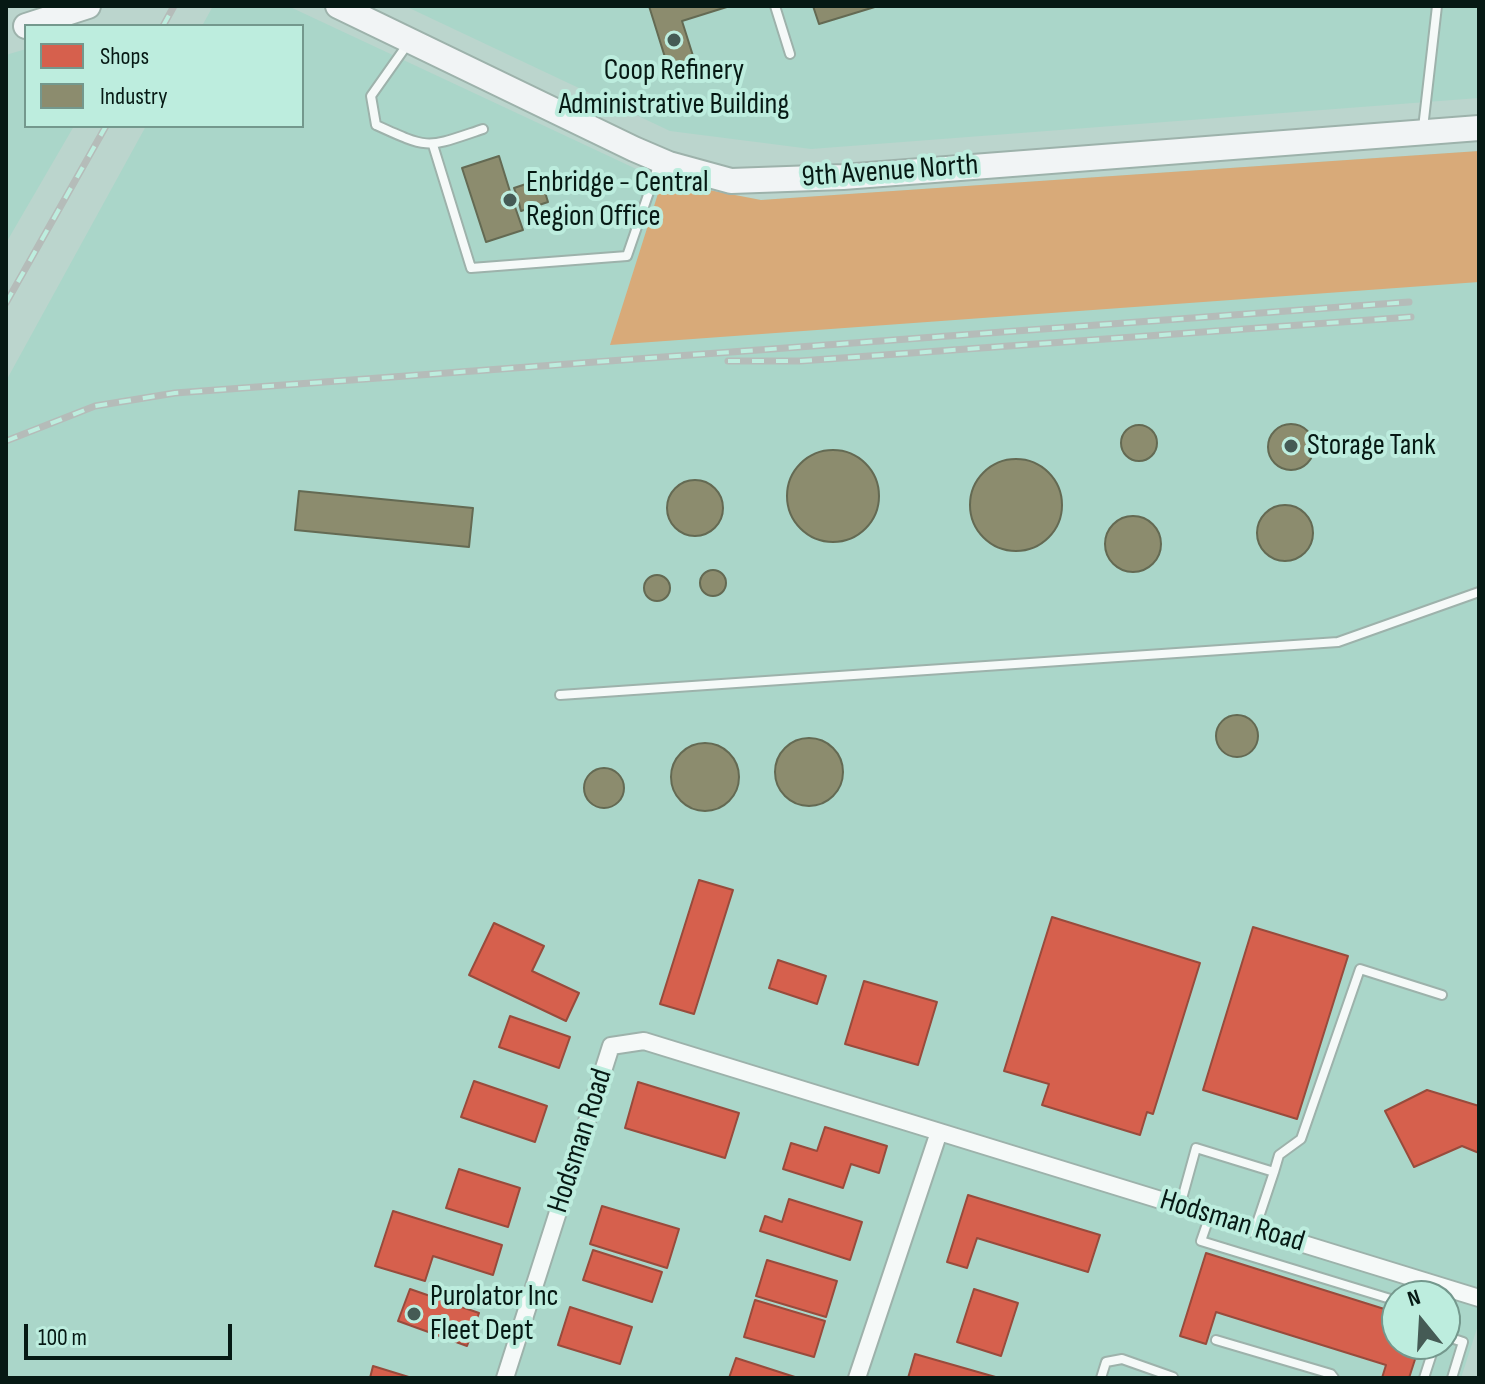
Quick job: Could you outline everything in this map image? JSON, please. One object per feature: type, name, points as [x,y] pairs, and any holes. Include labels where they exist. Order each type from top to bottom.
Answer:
[{"type":"street","points":[[32,24],[88,6]]},
{"type":"street","name":"9th Avenue North","points":[[338,6],[660,160],[731,181],[826,178],[1479,128]]},
{"type":"street","name":"Hodsman Road","points":[[505,1378],[611,1046],[644,1041],[1420,1280]]},
{"type":"street","points":[[857,1378],[939,1132]]},
{"type":"lane","points":[[775,6],[790,54]]},
{"type":"lane","points":[[1423,132],[1437,6]]},
{"type":"lane","points":[[409,41],[371,96],[376,125],[420,145],[433,145],[483,129]]},
{"type":"lane","points":[[433,145],[471,268],[627,256],[660,160]]},
{"type":"lane","points":[[560,695],[1338,642],[1479,592]]},
{"type":"lane","points":[[1255,1229],[1279,1155],[1301,1139],[1360,969],[1442,995]]},
{"type":"lane","points":[[1180,1206],[1196,1148],[1274,1172]]},
{"type":"lane","points":[[1210,1215],[1201,1241],[1381,1296]]},
{"type":"lane","points":[[1216,1340],[1331,1374],[1334,1378]]},
{"type":"lane","points":[[1101,1378],[1106,1362],[1122,1359],[1174,1378]]},
{"type":"shaded area","points":[[213,6],[288,6],[662,181],[761,200],[1479,151],[1479,1322],[1461,1378],[6,1378],[6,381],[145,128],[304,128],[304,24],[203,24]]},
{"type":"shaded area","points":[[405,6],[1479,6],[1479,98],[811,149],[670,131]]},
{"type":"shaded area","points":[[24,50],[24,128],[73,128],[6,243],[6,55]]},
{"type":"shaded area","points":[[1479,151],[1479,282],[610,345],[662,181],[761,200]]},
{"type":"building: Shops","points":[[699,880],[733,890],[694,1014],[660,1004]]},
{"type":"building: Shops","points":[[1052,917],[1200,963],[1153,1114],[1147,1112],[1140,1135],[1042,1105],[1049,1084],[1004,1071]]},
{"type":"building: Shops","points":[[494,923],[544,946],[532,971],[579,993],[566,1021],[469,975]]},
{"type":"building: Shops","points":[[1253,927],[1348,956],[1297,1119],[1203,1090]]},
{"type":"building: Shops","points":[[778,960],[826,976],[817,1004],[769,988]]},
{"type":"building: Shops","points":[[864,981],[937,1002],[918,1065],[845,1044]]},
{"type":"building: Shops","points":[[510,1016],[570,1037],[559,1068],[499,1047]]},
{"type":"building: Shops","points":[[474,1081],[547,1106],[535,1142],[461,1117]]},
{"type":"building: Shops","points":[[638,1082],[739,1113],[725,1158],[625,1128]]},
{"type":"building: Shops","points":[[1427,1090],[1479,1106],[1479,1153],[1462,1146],[1414,1167],[1385,1111]]},
{"type":"building: Shops","points":[[825,1127],[887,1146],[879,1173],[851,1164],[843,1188],[783,1169],[791,1143],[817,1151]]},
{"type":"building: Shops","points":[[459,1169],[520,1188],[508,1227],[446,1208]]},
{"type":"building: Shops","points":[[968,1195],[1100,1235],[1088,1272],[977,1238],[967,1268],[947,1262]]},
{"type":"building: Shops","points":[[789,1199],[862,1222],[850,1260],[760,1231],[765,1216],[782,1222]]},
{"type":"building: Shops","points":[[602,1206],[679,1229],[667,1268],[590,1244]]},
{"type":"building: Shops","points":[[393,1211],[502,1245],[493,1275],[433,1256],[425,1281],[375,1266]]},
{"type":"building: Shops","points":[[593,1250],[662,1272],[652,1302],[583,1280]]},
{"type":"building: Shops","points":[[1206,1253],[1381,1308],[1381,1360],[1415,1360],[1409,1378],[1382,1378],[1386,1365],[1216,1312],[1206,1344],[1180,1336]]},
{"type":"building: Shops","points":[[767,1260],[837,1281],[826,1317],[756,1296]]},
{"type":"building: Shops","points":[[410,1289],[479,1313],[467,1346],[398,1321]]},
{"type":"building: Shops","points":[[974,1289],[1018,1303],[1001,1356],[957,1342]]},
{"type":"building: Shops","points":[[755,1300],[825,1321],[814,1357],[744,1337]]},
{"type":"building: Shops","points":[[570,1307],[632,1327],[620,1364],[558,1345]]},
{"type":"building: Shops","points":[[915,1354],[999,1378],[908,1378]]},
{"type":"building: Shops","points":[[736,1358],[798,1378],[729,1378]]},
{"type":"building: Shops","points":[[373,1366],[412,1378],[370,1378]]},
{"type":"building: Industry","name":"Coop Refinery Administrative Building","points":[[649,6],[730,6],[682,21],[694,59],[668,67]]},
{"type":"building: Industry","points":[[813,6],[878,6],[819,24]]},
{"type":"building: Industry","name":"Enbridge - Central Region Office","points":[[499,156],[512,198],[517,196],[514,188],[541,179],[548,202],[521,211],[519,203],[514,204],[523,230],[486,242],[462,168]]},
{"type":"building: Industry","name":"Storage Tank","points":[[1291,424],[1307,431],[1314,447],[1307,463],[1291,470],[1275,463],[1268,447],[1275,431]]},
{"type":"building: Industry","points":[[1139,425],[1152,430],[1157,443],[1152,456],[1139,461],[1126,456],[1121,443],[1126,430]]},
{"type":"building: Industry","points":[[833,450],[851,454],[865,464],[875,478],[879,496],[875,514],[865,528],[851,538],[833,542],[815,538],[801,528],[791,514],[787,496],[791,478],[801,464],[815,454]]},
{"type":"building: Industry","points":[[1016,459],[1042,467],[1054,479],[1062,505],[1054,531],[1042,543],[1016,551],[990,543],[978,531],[970,505],[978,479],[990,467]]},
{"type":"building: Industry","points":[[695,480],[715,488],[723,508],[715,528],[695,536],[675,528],[667,508],[675,488]]},
{"type":"building: Industry","points":[[299,491],[473,508],[469,547],[295,530]]},
{"type":"building: Industry","points":[[1285,505],[1305,513],[1313,533],[1305,553],[1285,561],[1265,553],[1257,533],[1265,513]]},
{"type":"building: Industry","points":[[1133,516],[1153,524],[1161,544],[1153,564],[1133,572],[1113,564],[1105,544],[1113,524]]},
{"type":"building: Industry","points":[[713,570],[722,574],[726,583],[722,592],[713,596],[704,592],[700,583],[704,574]]},
{"type":"building: Industry","points":[[657,575],[666,579],[670,588],[666,597],[657,601],[648,597],[644,588],[648,579]]},
{"type":"building: Industry","points":[[1237,715],[1252,721],[1258,736],[1252,751],[1237,757],[1222,751],[1216,736],[1222,721]]},
{"type":"building: Industry","points":[[809,738],[833,748],[843,772],[833,796],[809,806],[785,796],[775,772],[785,748]]},
{"type":"building: Industry","points":[[705,743],[729,753],[739,777],[729,801],[705,811],[681,801],[671,777],[681,753]]},
{"type":"building: Industry","points":[[604,768],[618,774],[624,788],[618,802],[604,808],[590,802],[584,788],[590,774]]},
{"type":"railway","points":[[164,24],[174,6]]},
{"type":"railway","points":[[6,303],[105,128]]},
{"type":"railway","points":[[6,441],[95,406],[175,393],[1409,302]]},
{"type":"railway","points":[[728,361],[800,361],[1411,317]]},
{"type":"place","name":"Coop Refinery Administrative Building","points":[[674,40]]},
{"type":"place","name":"Enbridge - Central Region Office","points":[[510,200]]},
{"type":"place","name":"Storage Tank","points":[[1291,446]]},
{"type":"place","name":"Purolator Inc Fleet Dept","points":[[414,1314]]}]
